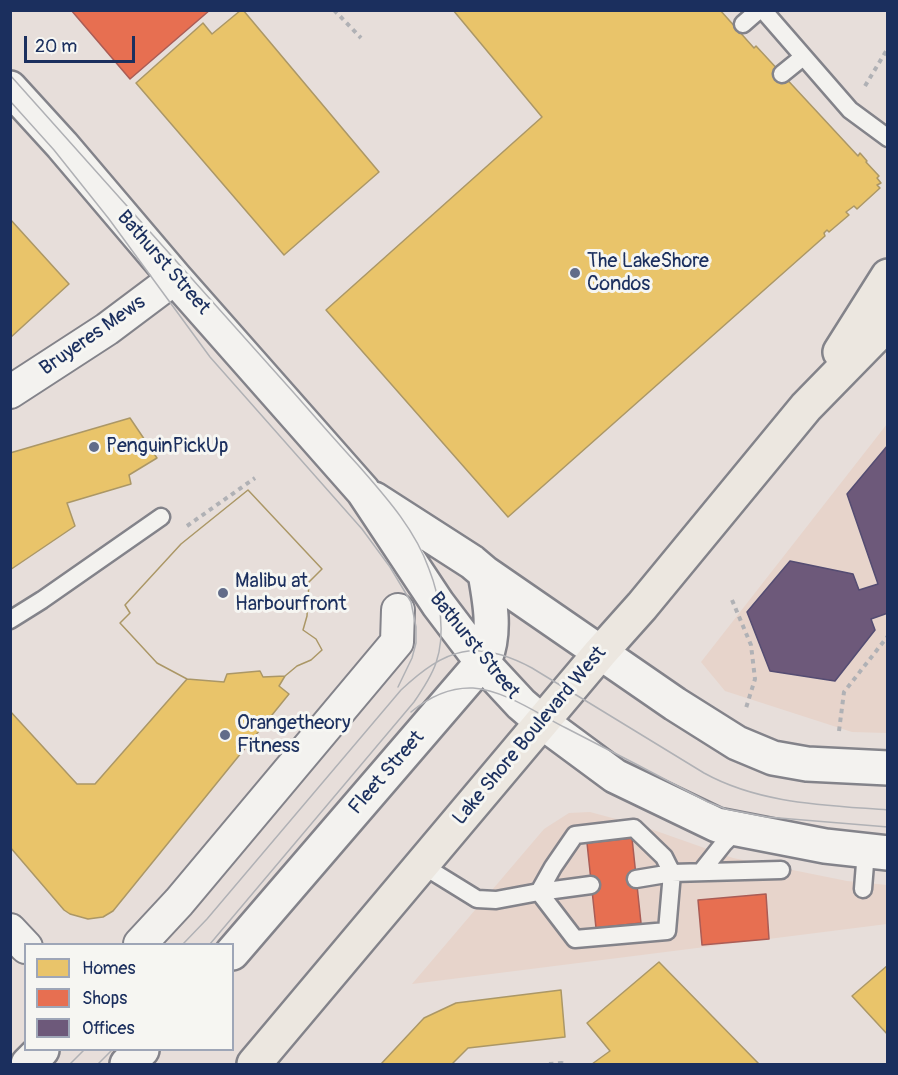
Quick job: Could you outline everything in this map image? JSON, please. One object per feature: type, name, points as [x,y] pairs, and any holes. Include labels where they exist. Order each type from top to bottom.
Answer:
[{"type":"highway","name":"Lake Shore Boulevard West","points":[[806,407],[888,276]]},
{"type":"highway","name":"Lake Shore Boulevard West","points":[[254,1065],[642,606],[806,407],[888,323]]},
{"type":"street","name":"Bathurst Street","points":[[10,88],[363,491],[438,604],[482,662],[521,704],[615,776],[717,825],[825,846],[877,852]]},
{"type":"street","name":"Bruyeres Mews","points":[[10,392],[107,328],[175,278]]},
{"type":"street","name":"Bathurst Street","points":[[363,491],[472,562],[675,704],[737,743],[773,758],[807,764],[888,768]]},
{"type":"street","name":"Fleet Street","points":[[234,951],[485,659],[491,630],[491,612],[485,573]]},
{"type":"street","points":[[142,943],[187,893],[397,642],[398,610]]},
{"type":"street","points":[[10,930],[24,945]]},
{"type":"street","points":[[28,1065],[41,1051]]},
{"type":"street","points":[[127,1065],[141,1051]]},
{"type":"lane","points":[[740,28],[761,10],[850,110],[888,138]]},
{"type":"lane","points":[[782,74],[803,57]]},
{"type":"lane","points":[[10,620],[161,517]]},
{"type":"lane","points":[[634,828],[664,857],[672,873],[667,931],[575,939],[539,892],[575,835],[634,828]]},
{"type":"lane","points":[[701,872],[738,829]]},
{"type":"lane","points":[[863,889],[877,852]]},
{"type":"lane","points":[[422,865],[477,899],[496,900],[591,885]]},
{"type":"lane","points":[[636,879],[672,873],[781,870]]},
{"type":"path","points":[[334,10],[361,38]]},
{"type":"path","points":[[850,110],[888,48]]},
{"type":"path","points":[[161,517],[175,535],[255,478]]},
{"type":"path","points":[[732,600],[751,645],[755,679],[746,708]]},
{"type":"path","points":[[838,738],[844,692],[888,636]]},
{"type":"path","points":[[549,1065],[562,1063],[563,1065]]},
{"type":"shaded area","points":[[887,424],[887,733],[852,732],[725,691],[701,662]]},
{"type":"shaded area","points":[[590,812],[642,826],[733,858],[847,881],[887,885],[887,924],[412,984],[544,829],[569,813]]},
{"type":"building: Homes","points":[[241,10],[379,172],[284,255],[136,83],[203,23],[212,34]]},
{"type":"building: Homes","name":"The LakeShore Condos","points":[[453,10],[720,10],[858,156],[860,153],[879,176],[877,178],[881,183],[877,185],[880,188],[857,209],[854,206],[846,212],[849,215],[829,232],[827,230],[824,233],[825,236],[508,517],[326,310],[542,117]]},
{"type":"building: Homes","points":[[10,219],[69,284],[10,338]]},
{"type":"building: Homes","points":[[130,418],[157,458],[129,475],[131,484],[67,503],[75,526],[10,570],[10,453]]},
{"type":"building: Homes","points":[[248,490],[322,569],[309,582],[307,616],[303,630],[316,639],[322,650],[311,660],[297,666],[285,676],[279,686],[289,694],[113,911],[103,917],[88,919],[70,914],[64,910],[10,847],[10,711],[77,784],[95,784],[187,679],[157,663],[120,623],[130,613],[125,605],[181,544]]},
{"type":"building: Homes","name":"Malibu at Harbourfront","points":[[248,490],[322,569],[309,582],[307,616],[303,630],[316,639],[322,650],[311,660],[297,666],[285,676],[263,677],[260,671],[227,674],[224,682],[187,679],[157,663],[120,623],[130,613],[125,605],[181,544]]},
{"type":"building: Homes","points":[[659,962],[759,1064],[592,1064],[610,1051],[587,1023]]},
{"type":"building: Homes","points":[[888,965],[888,1035],[852,996]]},
{"type":"building: Homes","points":[[561,990],[565,1037],[468,1048],[452,1064],[381,1064],[424,1018],[456,1003]]},
{"type":"building: Shops","points":[[71,10],[210,10],[130,79]]},
{"type":"building: Shops","points":[[632,838],[641,923],[596,928],[587,843]]},
{"type":"building: Shops","points":[[766,894],[769,939],[702,945],[698,900]]},
{"type":"building: Offices","points":[[888,445],[888,613],[871,619],[875,630],[835,681],[770,671],[747,612],[790,561],[853,574],[859,590],[878,584],[847,494]]},
{"type":"tram line","points":[[10,75],[379,489],[416,540],[436,591],[441,640],[436,663],[424,688],[211,943]]},
{"type":"tram line","points":[[10,101],[54,150],[109,219],[210,357],[362,529],[390,567],[411,602],[416,627],[416,643],[412,658],[398,687]]},
{"type":"tram line","points":[[184,943],[207,919],[401,690],[433,665],[462,652],[494,653],[532,668],[704,773],[725,783],[770,797],[793,801],[888,810]]},
{"type":"tram line","points":[[411,712],[432,698],[448,691],[464,688],[485,690],[521,704],[708,802],[726,809],[767,817],[888,827]]},
{"type":"tram line","points":[[70,1064],[83,1051]]},
{"type":"tram line","points":[[98,1064],[111,1051]]},
{"type":"place","name":"The LakeShore Condos","points":[[575,273]]},
{"type":"place","name":"PenguinPickUp","points":[[94,447]]},
{"type":"place","name":"Malibu at Harbourfront","points":[[223,593]]},
{"type":"place","name":"Orangetheory Fitness","points":[[225,735]]}]
